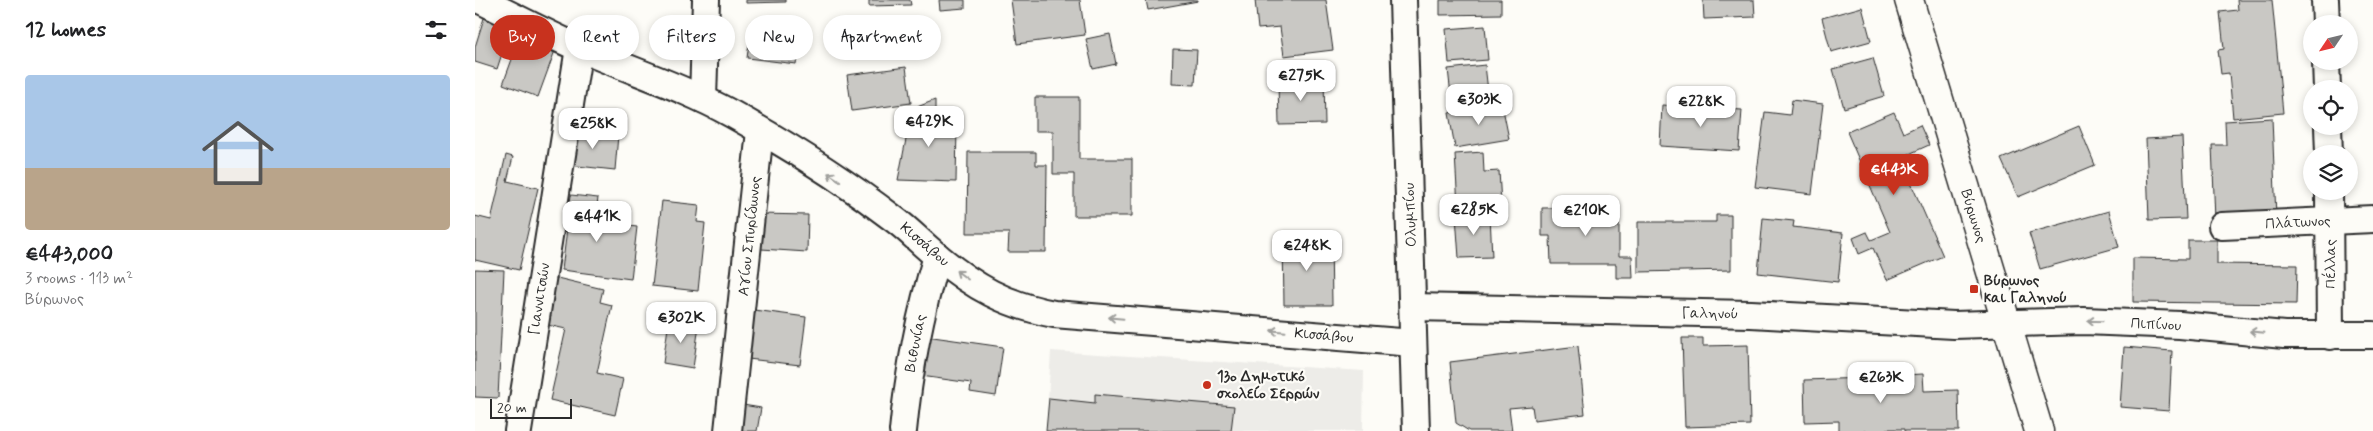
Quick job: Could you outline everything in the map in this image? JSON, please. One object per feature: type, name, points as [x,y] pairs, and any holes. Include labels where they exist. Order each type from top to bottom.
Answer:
[{"type":"main road","name":"Βύρωνος","points":[[1909,0],[2039,431]]},
{"type":"street","name":"Κισσάβου","points":[[480,0],[565,41]]},
{"type":"street","points":[[703,99],[706,0]]},
{"type":"street","name":"Ολυμπίου","points":[[1403,0],[1416,431]]},
{"type":"street","points":[[2325,0],[2326,15]]},
{"type":"street","name":"Γιαννιτσών","points":[[518,431],[577,60]]},
{"type":"street","name":"Κισσάβου","points":[[608,60],[703,99],[760,131],[896,220],[937,256],[971,282],[997,298],[1054,314],[1413,343]]},
{"type":"street","name":"Αγίου Σπυρίδωνος","points":[[728,431],[760,131]]},
{"type":"street","name":"Πέλλας","points":[[2318,336],[2330,221],[2329,200]]},
{"type":"street","name":"Πλάτωνος","points":[[2222,226],[2373,219]]},
{"type":"street","name":"Βιθυνίας","points":[[903,431],[908,379],[921,311],[937,256]]},
{"type":"street","name":"Γαληνού","points":[[1413,306],[1751,314],[1954,325],[2007,324]]},
{"type":"street","name":"Πιπίνου","points":[[2007,324],[2056,321],[2122,322],[2318,336],[2373,335]]},
{"type":"shaded area","name":"13ο Δημοτικό σχολείο Σερρών","points":[[1051,351],[1364,371],[1363,431],[1046,431]]},
{"type":"building","points":[[746,0],[786,0],[786,2],[746,3]]},
{"type":"building","points":[[869,0],[910,0],[911,5],[869,6]]},
{"type":"building","points":[[939,0],[965,0],[965,8],[940,10]]},
{"type":"building","points":[[1011,0],[1080,0],[1085,35],[1017,44]]},
{"type":"building","points":[[1146,0],[1198,0],[1198,1],[1148,10]]},
{"type":"building","points":[[1255,0],[1326,0],[1333,50],[1284,56],[1280,27],[1258,29]]},
{"type":"building","points":[[1440,0],[1501,0],[1501,14],[1440,15]]},
{"type":"building","points":[[1703,0],[1754,0],[1755,17],[1704,19]]},
{"type":"building","points":[[2237,0],[2272,0],[2283,113],[2233,118],[2229,73],[2221,74],[2218,50],[2224,49],[2220,12],[2238,10]]},
{"type":"building","points":[[1862,7],[1871,41],[1831,52],[1822,18]]},
{"type":"building","points":[[484,18],[490,20],[490,60],[500,60],[497,69],[475,62],[475,47]]},
{"type":"building","points":[[1485,26],[1488,60],[1449,63],[1446,29]]},
{"type":"building","points":[[1110,34],[1116,64],[1093,69],[1086,39]]},
{"type":"building","points":[[1173,49],[1197,50],[1195,85],[1172,84]]},
{"type":"building","points":[[1873,58],[1884,96],[1844,108],[1833,69]]},
{"type":"building","points":[[512,60],[552,60],[538,97],[503,84]]},
{"type":"building","points":[[763,60],[797,60],[796,64]]},
{"type":"building","points":[[1485,65],[1489,100],[1452,104],[1448,69]]},
{"type":"building","points":[[906,67],[911,103],[852,111],[847,75]]},
{"type":"building","points":[[1324,79],[1325,124],[1279,125],[1278,80]]},
{"type":"building","points":[[1035,97],[1079,97],[1079,159],[1132,159],[1132,216],[1074,216],[1074,174],[1053,174],[1053,131],[1035,131]]},
{"type":"building","points":[[935,100],[935,125],[957,126],[956,182],[898,180],[912,109]]},
{"type":"building","points":[[1792,100],[1823,104],[1812,194],[1755,187],[1765,112],[1790,115]]},
{"type":"building","points":[[1502,104],[1509,139],[1455,148],[1449,113]]},
{"type":"building","points":[[1662,105],[1742,110],[1739,151],[1660,146]]},
{"type":"building","points":[[1894,112],[1903,133],[1920,125],[1929,145],[1900,158],[1943,256],[1887,280],[1873,248],[1859,254],[1853,238],[1867,232],[1871,240],[1890,232],[1847,132]]},
{"type":"building","points":[[2272,118],[2276,218],[2215,220],[2212,145],[2226,145],[2225,121]]},
{"type":"building","points":[[2079,126],[2095,165],[2018,197],[2001,159]]},
{"type":"building","points":[[571,130],[618,135],[615,170],[568,165]]},
{"type":"building","points":[[2182,137],[2186,219],[2149,220],[2146,139]]},
{"type":"building","points":[[968,152],[1036,152],[1036,165],[1047,165],[1046,252],[1008,252],[1009,233],[967,233]]},
{"type":"building","points":[[1483,152],[1484,172],[1499,171],[1501,204],[1458,207],[1455,154]]},
{"type":"building","points":[[506,155],[513,157],[507,181],[538,188],[519,270],[475,260],[475,216],[491,220]]},
{"type":"building","points":[[571,195],[598,198],[595,222],[637,227],[631,279],[562,270]]},
{"type":"building","points":[[662,201],[699,205],[697,222],[705,223],[698,291],[652,286]]},
{"type":"building","points":[[1619,207],[1619,256],[1632,256],[1633,278],[1616,278],[1616,264],[1551,264],[1550,236],[1542,236],[1542,208]]},
{"type":"building","points":[[2109,211],[2119,247],[2040,269],[2029,233]]},
{"type":"building","points":[[759,214],[808,215],[807,252],[761,249]]},
{"type":"building","points":[[1490,215],[1492,257],[1459,258],[1456,216]]},
{"type":"building","points":[[1716,215],[1731,215],[1731,270],[1638,272],[1638,222],[1716,222]]},
{"type":"building","points":[[1763,218],[1794,221],[1793,227],[1843,233],[1838,282],[1758,273]]},
{"type":"building","points":[[1283,238],[1331,238],[1332,305],[1284,305]]},
{"type":"building","points":[[2188,240],[2217,240],[2217,264],[2297,265],[2296,304],[2133,302],[2133,258],[2188,259]]},
{"type":"building","points":[[475,269],[504,270],[498,398],[475,397]]},
{"type":"building","points":[[553,277],[603,289],[600,302],[612,305],[597,373],[623,379],[615,415],[550,400],[566,329],[543,324]]},
{"type":"building","points":[[754,310],[806,317],[800,365],[748,359]]},
{"type":"building","points":[[669,320],[699,325],[693,368],[663,363]]},
{"type":"building","points":[[926,336],[1003,347],[996,396],[970,392],[971,383],[921,376]]},
{"type":"building","points":[[1682,338],[1703,338],[1703,346],[1748,345],[1750,425],[1685,427]]},
{"type":"building","points":[[1578,346],[1585,414],[1534,420],[1532,406],[1509,408],[1512,431],[1469,431],[1456,423],[1450,362]]},
{"type":"building","points":[[2124,347],[2172,351],[2169,411],[2120,407]]},
{"type":"building","points":[[1866,368],[1882,368],[1883,376],[1923,374],[1924,391],[1958,390],[1959,431],[1904,431],[1904,429],[1886,429],[1887,431],[1839,431],[1839,421],[1805,422],[1804,380],[1867,378]]},
{"type":"building","name":"13ο Δημοτικό σχολείο Σερρών","points":[[1095,394],[1234,406],[1231,431],[1046,431],[1049,398],[1095,403]]},
{"type":"building","points":[[737,404],[761,408],[757,431],[733,431]]},
{"type":"place","name":"Βύρωνος και Γαληνού","points":[[1974,289]]},
{"type":"place","name":"13ο Δημοτικό σχολείο Σερρών","points":[[1207,385]]}]
